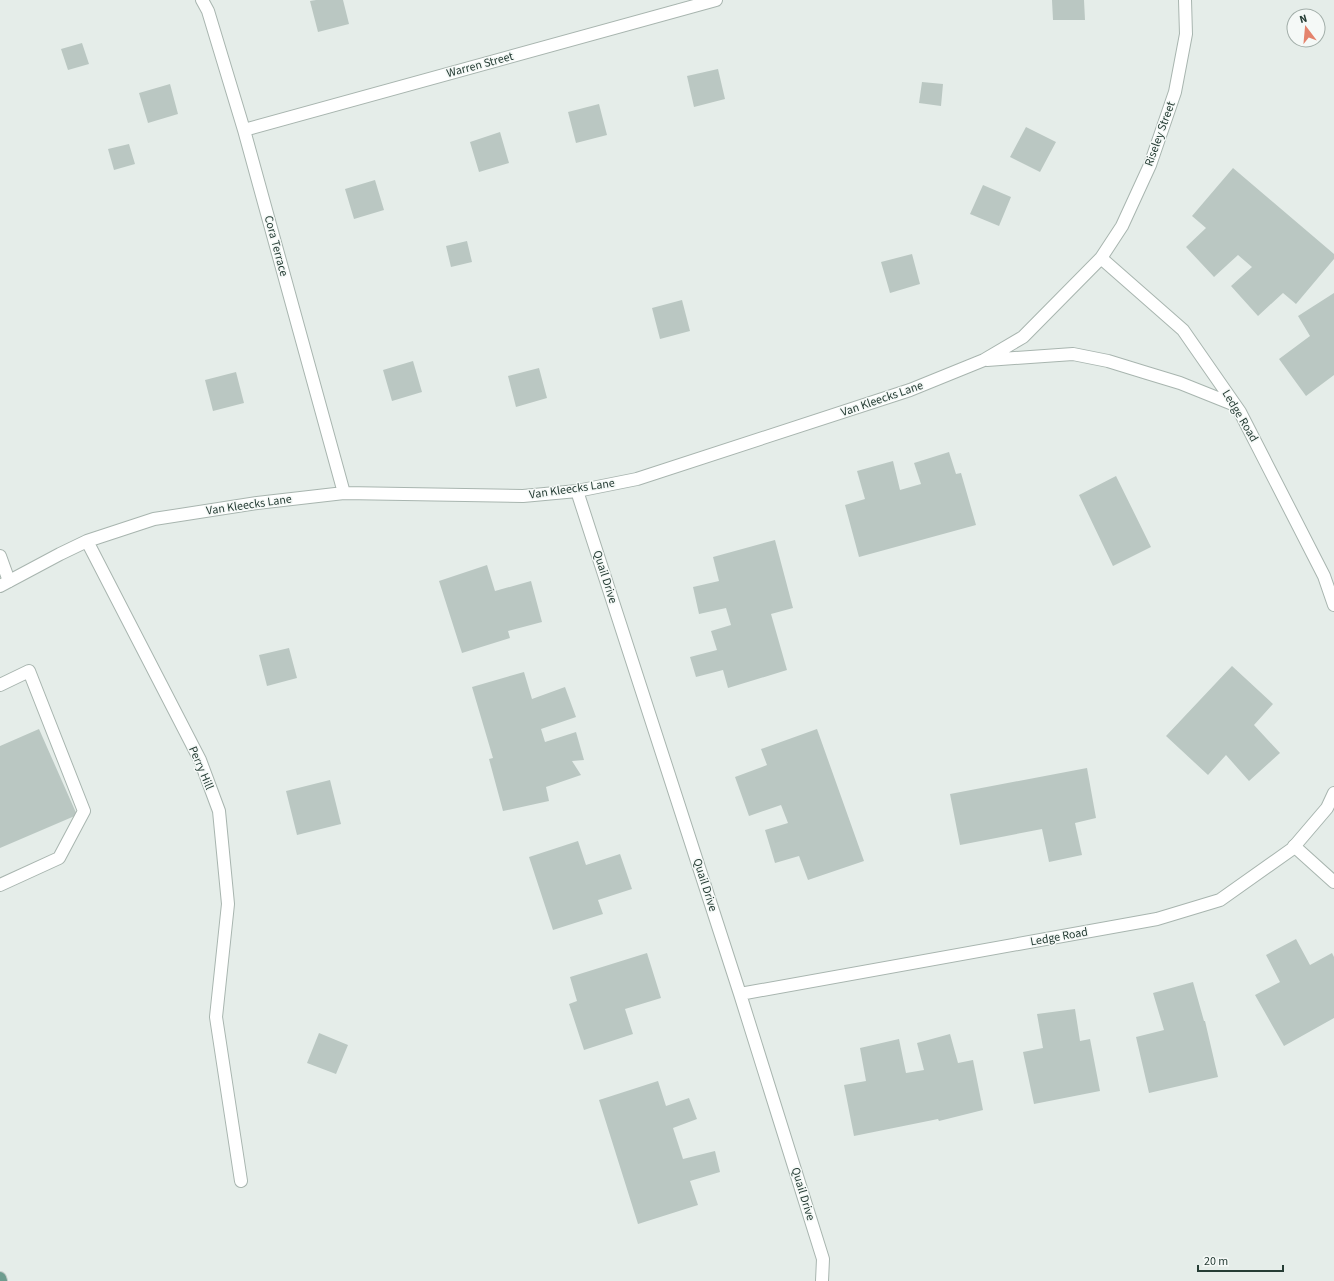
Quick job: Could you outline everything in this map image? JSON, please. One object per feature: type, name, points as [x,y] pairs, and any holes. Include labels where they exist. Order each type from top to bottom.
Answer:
[{"type":"street","name":"Cora Terrace","points":[[202,0],[208,11],[244,130],[344,493]]},
{"type":"street","name":"Warren Street","points":[[244,130],[716,0]]},
{"type":"street","name":"Riseley Street","points":[[1101,258],[1122,226],[1150,165],[1175,92],[1186,34],[1185,0]]},
{"type":"street","name":"Van Kleecks Lane","points":[[5,584],[87,541],[154,519],[256,503],[344,493],[524,496],[577,491],[637,479],[910,390],[984,360],[1024,337],[1101,258]]},
{"type":"street","name":"Ledge Road","points":[[1101,258],[1183,330],[1240,412],[1324,576],[1334,605]]},
{"type":"street","points":[[984,360],[1073,354],[1108,361],[1180,383],[1235,405]]},
{"type":"street","name":"Quail Drive","points":[[577,491],[740,994],[823,1259],[822,1281]]},
{"type":"street","name":"Perry Hill","points":[[87,541],[200,760],[219,811],[228,904],[216,1017],[241,1181]]},
{"type":"street","points":[[0,556],[5,584]]},
{"type":"street","points":[[0,685],[29,671],[84,811],[59,858],[0,885]]},
{"type":"street","name":"Ledge Road","points":[[740,994],[1157,919],[1220,900],[1292,849],[1326,808],[1334,793]]},
{"type":"street","points":[[1294,846],[1334,882]]},
{"type":"building","points":[[343,0],[349,24],[318,32],[310,1]]},
{"type":"building","points":[[1052,0],[1084,0],[1085,20],[1053,20]]},
{"type":"building","points":[[82,43],[89,64],[68,70],[61,49]]},
{"type":"building","points":[[718,69],[725,99],[694,107],[687,76]]},
{"type":"building","points":[[922,82],[943,84],[941,106],[919,103]]},
{"type":"building","points":[[170,84],[178,114],[148,123],[139,93]]},
{"type":"building","points":[[599,104],[607,135],[576,143],[568,112]]},
{"type":"building","points":[[1026,127],[1056,142],[1040,172],[1010,157]]},
{"type":"building","points":[[500,132],[509,163],[479,172],[470,142]]},
{"type":"building","points":[[129,144],[135,164],[114,170],[108,149]]},
{"type":"building","points":[[1233,168],[1334,254],[1334,259],[1296,304],[1283,293],[1258,316],[1231,286],[1252,267],[1238,255],[1214,277],[1186,247],[1206,228],[1192,216]]},
{"type":"building","points":[[375,180],[384,210],[354,219],[345,189]]},
{"type":"building","points":[[983,185],[1011,197],[999,226],[970,214]]},
{"type":"building","points":[[467,241],[472,262],[451,267],[446,246]]},
{"type":"building","points":[[912,254],[920,284],[890,293],[881,262]]},
{"type":"building","points":[[1334,293],[1334,375],[1306,396],[1279,359],[1310,336],[1298,316]]},
{"type":"building","points":[[682,300],[690,331],[660,339],[652,308]]},
{"type":"building","points":[[413,361],[422,392],[392,401],[383,370]]},
{"type":"building","points":[[539,368],[547,398],[516,407],[508,376]]},
{"type":"building","points":[[236,372],[244,403],[213,411],[205,380]]},
{"type":"building","points":[[949,452],[956,474],[961,473],[976,525],[859,557],[845,505],[865,499],[857,471],[893,461],[900,490],[921,484],[914,463]]},
{"type":"building","points":[[1116,476],[1151,547],[1113,566],[1079,495]]},
{"type":"building","points":[[775,540],[793,608],[771,614],[787,670],[728,688],[723,670],[696,677],[690,657],[717,650],[711,631],[731,625],[726,608],[699,614],[693,587],[719,581],[713,557]]},
{"type":"building","points":[[487,565],[495,591],[531,581],[542,622],[508,631],[510,638],[462,653],[439,581]]},
{"type":"building","points":[[289,648],[297,678],[267,686],[259,655]]},
{"type":"building","points":[[1232,666],[1273,704],[1254,725],[1280,753],[1249,781],[1226,755],[1208,775],[1166,736]]},
{"type":"building","points":[[524,672],[532,699],[565,687],[576,717],[541,729],[545,742],[576,732],[584,760],[572,761],[581,775],[546,787],[549,801],[503,811],[489,759],[493,758],[472,687]]},
{"type":"building","points":[[39,729],[77,815],[0,848],[0,746]]},
{"type":"building","points":[[817,729],[864,861],[808,880],[799,856],[775,863],[765,830],[788,823],[781,805],[749,816],[735,777],[767,765],[761,749]]},
{"type":"building","points":[[1087,768],[1096,818],[1075,823],[1082,855],[1049,862],[1042,829],[960,845],[950,794]]},
{"type":"building","points":[[330,780],[341,824],[297,835],[286,791]]},
{"type":"building","points":[[578,841],[586,865],[620,854],[632,889],[598,900],[603,914],[553,930],[529,857]]},
{"type":"building","points":[[1296,939],[1310,965],[1332,953],[1334,957],[1334,1018],[1284,1046],[1255,995],[1280,982],[1266,955]]},
{"type":"building","points":[[647,953],[661,998],[625,1009],[633,1034],[584,1050],[569,1004],[577,1001],[570,977]]},
{"type":"building","points":[[1193,982],[1205,1021],[1218,1077],[1149,1093],[1136,1037],[1164,1030],[1153,993]]},
{"type":"building","points":[[1075,1009],[1080,1041],[1090,1039],[1100,1091],[1034,1104],[1023,1052],[1043,1048],[1037,1014]]},
{"type":"building","points":[[319,1033],[348,1045],[336,1074],[307,1063]]},
{"type":"building","points":[[950,1034],[958,1063],[973,1060],[983,1110],[939,1121],[938,1119],[854,1136],[844,1085],[866,1081],[860,1048],[899,1039],[906,1073],[924,1070],[917,1043]]},
{"type":"building","points":[[658,1081],[666,1106],[689,1098],[697,1119],[673,1128],[683,1159],[715,1151],[720,1172],[690,1181],[698,1205],[638,1224],[599,1100]]}]
